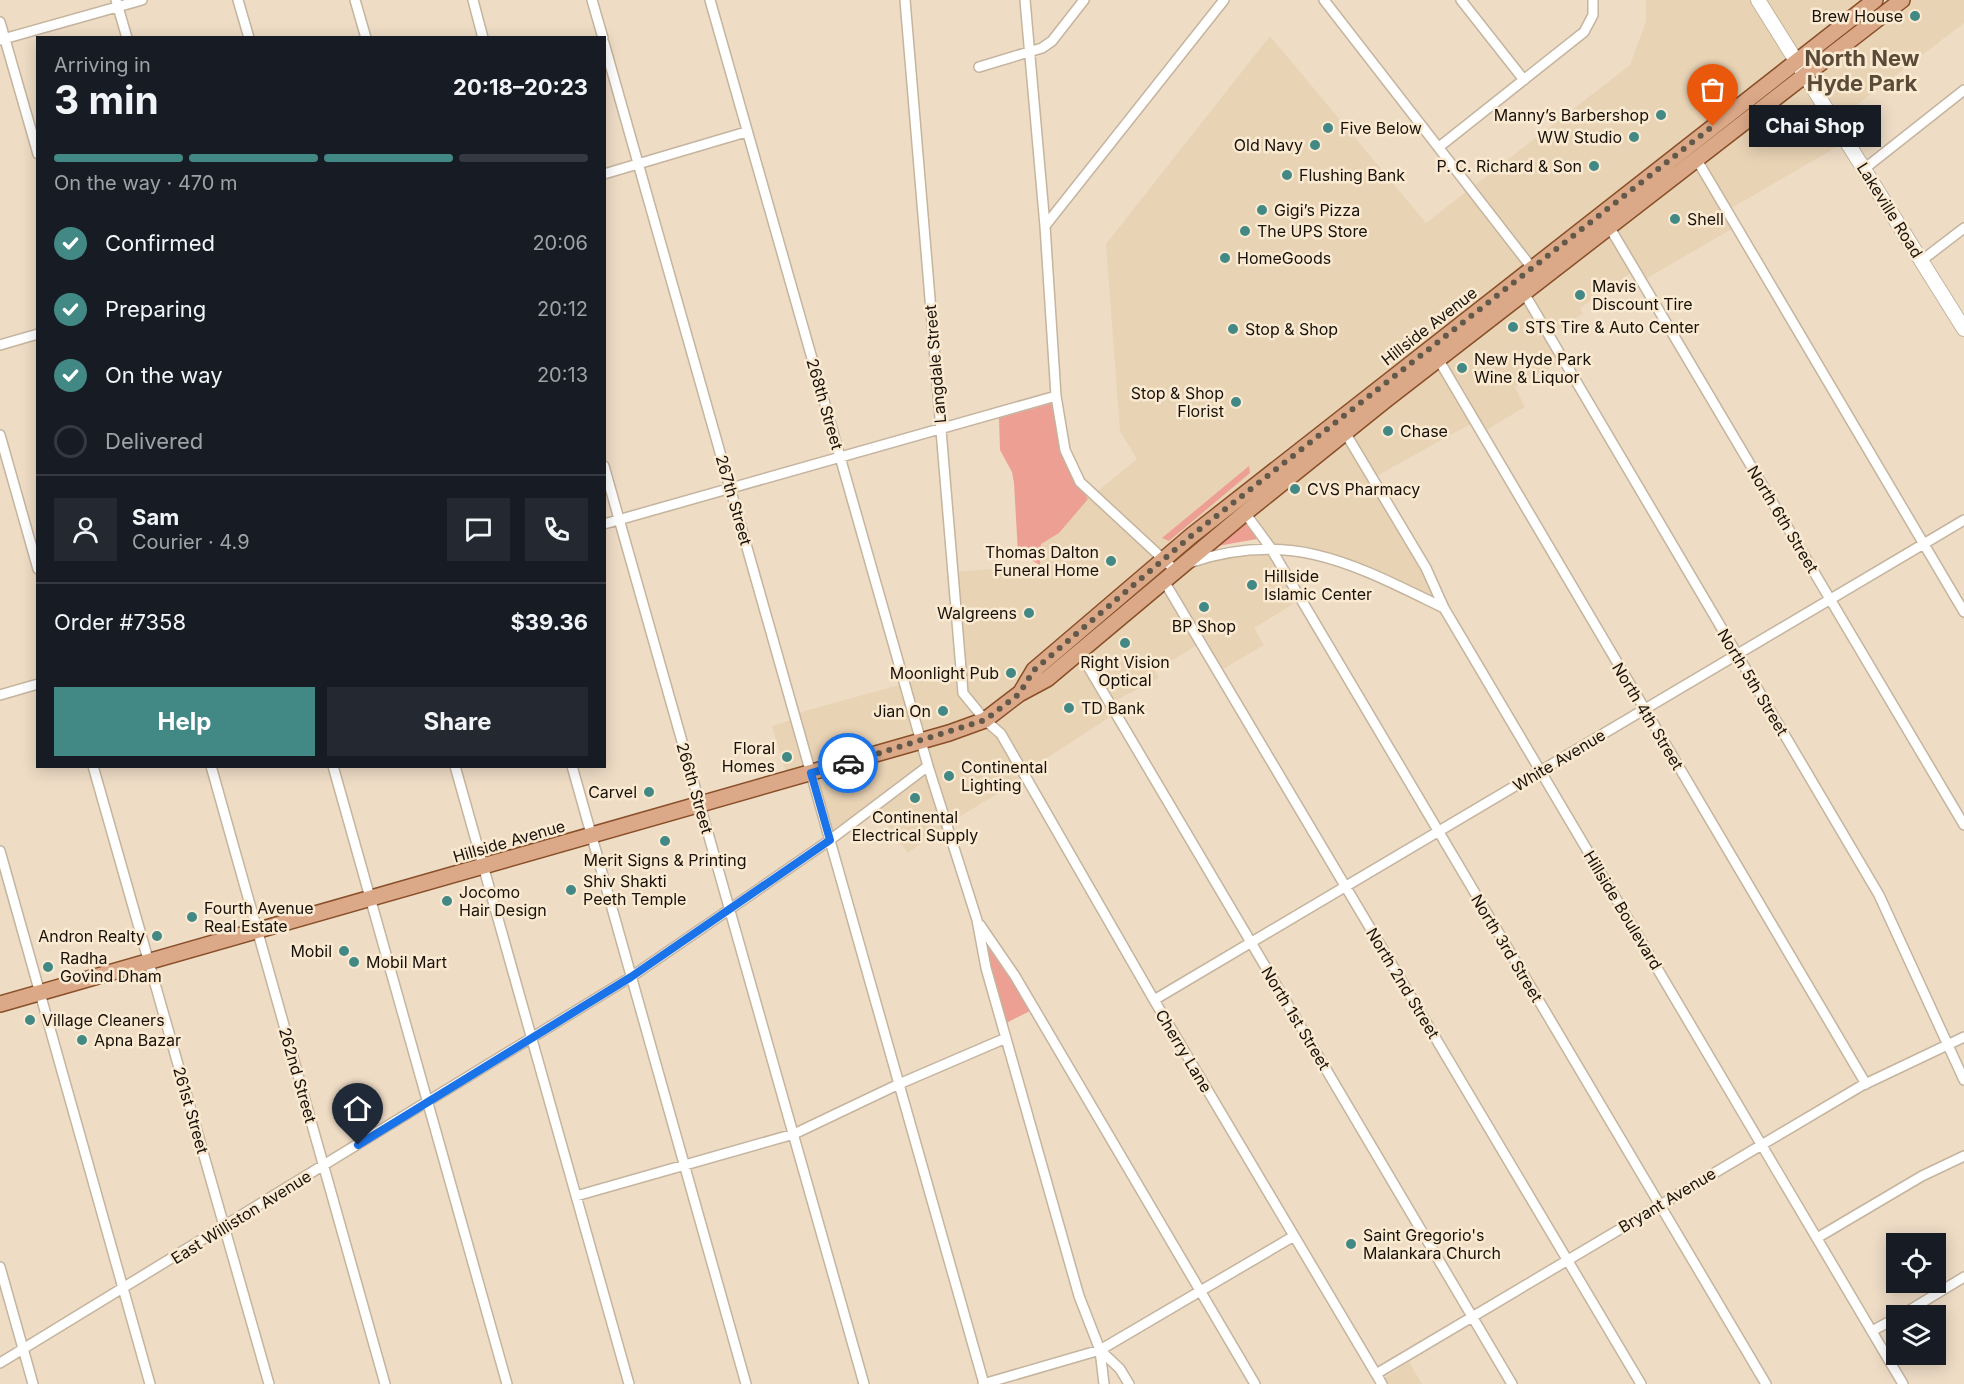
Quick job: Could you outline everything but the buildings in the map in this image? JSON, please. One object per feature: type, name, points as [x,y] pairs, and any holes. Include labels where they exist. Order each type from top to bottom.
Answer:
[{"type":"main road","name":"Lakeville Road","points":[[1758,0],[1964,328]]},
{"type":"main road","name":"Hillside Avenue","points":[[0,1004],[700,806],[922,741],[985,720],[1019,694],[1047,679],[1080,653],[1245,513],[1346,434],[1434,353],[1532,268],[1875,0]]},
{"type":"main road","name":"Hillside Avenue","points":[[1019,694],[1034,670],[1162,559],[1434,353],[1524,293],[1611,228],[1902,0]]},
{"type":"street","points":[[2,39],[117,3],[142,0]]},
{"type":"street","points":[[238,0],[248,36]]},
{"type":"street","points":[[355,0],[365,36]]},
{"type":"street","points":[[473,0],[482,36]]},
{"type":"street","points":[[592,0],[602,36]]},
{"type":"street","name":"268th Street","points":[[710,0],[928,766],[977,920]]},
{"type":"street","name":"Langdale Street","points":[[905,0],[963,693],[985,720]]},
{"type":"street","name":"North 2nd Street","points":[[1025,0],[1045,226],[1056,396],[1065,450],[1080,482],[1174,572],[1345,886],[1641,1384]]},
{"type":"street","points":[[979,68],[1029,52],[1052,41],[1084,0]]},
{"type":"street","points":[[1045,226],[1224,0]]},
{"type":"street","points":[[1324,0],[1532,268]]},
{"type":"street","points":[[1461,0],[1524,80]]},
{"type":"street","points":[[1439,147],[1584,32],[1593,15],[1593,0]]},
{"type":"street","points":[[117,3],[126,36]]},
{"type":"street","points":[[0,22],[2,39],[36,148]]},
{"type":"street","name":"267th Street","points":[[606,50],[984,1384]]},
{"type":"street","points":[[1864,169],[1964,90]]},
{"type":"street","points":[[606,173],[746,132]]},
{"type":"street","points":[[1697,160],[1964,612]]},
{"type":"street","name":"North 6th Street","points":[[1600,214],[1611,228],[1964,825]]},
{"type":"street","points":[[1921,261],[1964,228]]},
{"type":"street","name":"North 5th Street","points":[[1524,293],[1879,895],[1964,1080]]},
{"type":"street","points":[[0,345],[36,335]]},
{"type":"street","name":"North 4th Street","points":[[1434,353],[1866,1084]]},
{"type":"street","points":[[606,524],[1056,396]]},
{"type":"street","name":"Hillside Boulevard","points":[[1346,434],[1426,568],[1444,608],[1903,1384]]},
{"type":"street","points":[[0,435],[36,562]]},
{"type":"street","name":"266th Street","points":[[606,473],[864,1384]]},
{"type":"street","name":"North 3rd Street","points":[[1245,513],[1270,547],[1766,1384]]},
{"type":"street","name":"White Avenue","points":[[1154,1000],[1964,520]]},
{"type":"street","points":[[1174,572],[1202,558],[1270,547],[1330,558],[1358,566],[1444,608]]},
{"type":"street","name":"North 1st Street","points":[[1080,653],[1512,1384]]},
{"type":"street","points":[[0,695],[36,685]]},
{"type":"street","name":"Cherry Lane","points":[[985,720],[1001,734],[1154,1000],[1382,1384]]},
{"type":"street","name":"East Williston Avenue","points":[[0,1363],[532,1040],[631,977],[830,840],[928,766]]},
{"type":"street","name":"261st Street","points":[[94,768],[269,1384]]},
{"type":"street","name":"262nd Street","points":[[212,768],[385,1384]]},
{"type":"street","points":[[334,768],[507,1384]]},
{"type":"street","points":[[456,768],[629,1384]]},
{"type":"street","points":[[573,768],[746,1384]]},
{"type":"street","points":[[0,851],[150,1384]]},
{"type":"street","points":[[977,920],[986,968],[1079,1296],[1100,1350],[1104,1384]]},
{"type":"street","points":[[977,920],[1015,976],[1255,1384]]},
{"type":"street","name":"Bryant Avenue","points":[[1376,1374],[1866,1084],[1964,1037]]},
{"type":"street","points":[[576,1196],[794,1134],[899,1084],[1006,1038]]},
{"type":"street","points":[[1817,1238],[1922,1176],[1964,1156]]},
{"type":"street","points":[[984,1384],[1100,1350],[1294,1236]]},
{"type":"street","points":[[0,1267],[33,1384]]},
{"type":"street","points":[[1918,1305],[1964,1277]]},
{"type":"street","points":[[1872,1331],[1886,1323]]},
{"type":"street","points":[[1100,1350],[1120,1369],[1129,1384]]},
{"type":"shaded area","points":[[1646,0],[1875,0],[1191,536],[1020,693],[1184,565],[1270,547],[1245,513],[1902,0],[1964,0],[1964,23],[1836,121],[1847,141],[1728,210],[1737,226],[1642,281],[1635,270],[1580,308],[1583,314],[1549,335],[1564,360],[1515,387],[1525,407],[1481,433],[1474,422],[1373,478],[1444,608],[1358,566],[1271,547],[1301,599],[1254,628],[1264,645],[1218,672],[1200,643],[1155,671],[1159,678],[1111,703],[1116,713],[1024,773],[1025,777],[946,825],[908,853],[874,808],[830,840],[811,774],[788,780],[772,726],[795,719],[794,714],[961,668],[954,572],[1040,565],[1027,549],[1137,459],[1120,431],[1106,244],[1270,36],[1426,223],[1630,65],[1646,21]]},
{"type":"shaded area","points":[[1053,403],[1062,456],[1088,499],[1059,533],[1041,544],[1040,565],[1018,553],[1014,483],[1012,472],[1000,450],[999,418]]},
{"type":"shaded area","points":[[1249,466],[1250,473],[1169,541],[1162,538]]},
{"type":"shaded area","points":[[1245,522],[1249,524],[1257,539],[1218,546]]},
{"type":"shaded area","points":[[986,944],[1032,1010],[1004,1024]]},
{"type":"shaded area","points":[[1409,1362],[1422,1384],[1375,1384]]},
{"type":"way so far","points":[[848,763],[985,720],[1019,694],[1034,670],[1162,559],[1713,126]]},
{"type":"place","name":"Brew House","points":[[1915,16]]},
{"type":"place","name":"Manny’s Barbershop","points":[[1661,115]]},
{"type":"place","name":"Chai Shop","points":[[1713,126]]},
{"type":"place","name":"Five Below","points":[[1328,128]]},
{"type":"place","name":"WW Studio","points":[[1634,137]]},
{"type":"place","name":"Old Navy","points":[[1315,145]]},
{"type":"place","name":"P. C. Richard & Son","points":[[1594,166]]},
{"type":"place","name":"Flushing Bank","points":[[1287,175]]},
{"type":"place","name":"Gigi’s Pizza","points":[[1262,210]]},
{"type":"place","name":"Shell","points":[[1675,219]]},
{"type":"place","name":"The UPS Store","points":[[1245,231]]},
{"type":"place","name":"HomeGoods","points":[[1225,258]]},
{"type":"place","name":"Mavis Discount Tire","points":[[1580,295]]},
{"type":"place","name":"STS Tire & Auto Center","points":[[1513,327]]},
{"type":"place","name":"Stop & Shop","points":[[1233,329]]},
{"type":"place","name":"New Hyde Park Wine & Liquor","points":[[1462,368]]},
{"type":"place","name":"Stop & Shop Florist","points":[[1236,402]]},
{"type":"place","name":"Chase","points":[[1388,431]]},
{"type":"place","name":"CVS Pharmacy","points":[[1295,489]]},
{"type":"place","name":"Thomas Dalton Funeral Home","points":[[1111,561]]},
{"type":"place","name":"Hillside Islamic Center","points":[[1252,585]]},
{"type":"place","name":"BP Shop","points":[[1204,607]]},
{"type":"place","name":"Walgreens","points":[[1029,613]]},
{"type":"place","name":"Right Vision Optical","points":[[1125,643]]},
{"type":"place","name":"Moonlight Pub","points":[[1011,673]]},
{"type":"place","name":"TD Bank","points":[[1069,708]]},
{"type":"place","name":"Jian On","points":[[943,711]]},
{"type":"place","name":"Floral Homes","points":[[787,757]]},
{"type":"place","name":"Continental Lighting","points":[[949,776]]},
{"type":"place","name":"Carvel","points":[[649,792]]},
{"type":"place","name":"Continental Electrical Supply","points":[[915,798]]},
{"type":"place","name":"Merit Signs & Printing","points":[[665,841]]},
{"type":"place","name":"Shiv Shakti Peeth Temple","points":[[571,890]]},
{"type":"place","name":"Jocomo Hair Design","points":[[447,901]]},
{"type":"place","name":"Fourth Avenue Real Estate","points":[[192,917]]},
{"type":"place","name":"Andron Realty","points":[[157,936]]},
{"type":"place","name":"Mobil","points":[[344,951]]},
{"type":"place","name":"Mobil Mart","points":[[354,962]]},
{"type":"place","name":"Radha Govind Dham","points":[[48,967]]},
{"type":"place","name":"Village Cleaners","points":[[30,1020]]},
{"type":"place","name":"Apna Bazar","points":[[82,1040]]},
{"type":"place","name":"Saint Gregorio's Malankara Church","points":[[1351,1244]]},
{"type":"district","name":"North New Hyde Park","points":[[1862,70]]},
{"type":"route","points":[[358,1145],[631,977],[830,840],[811,773],[848,763]]}]
